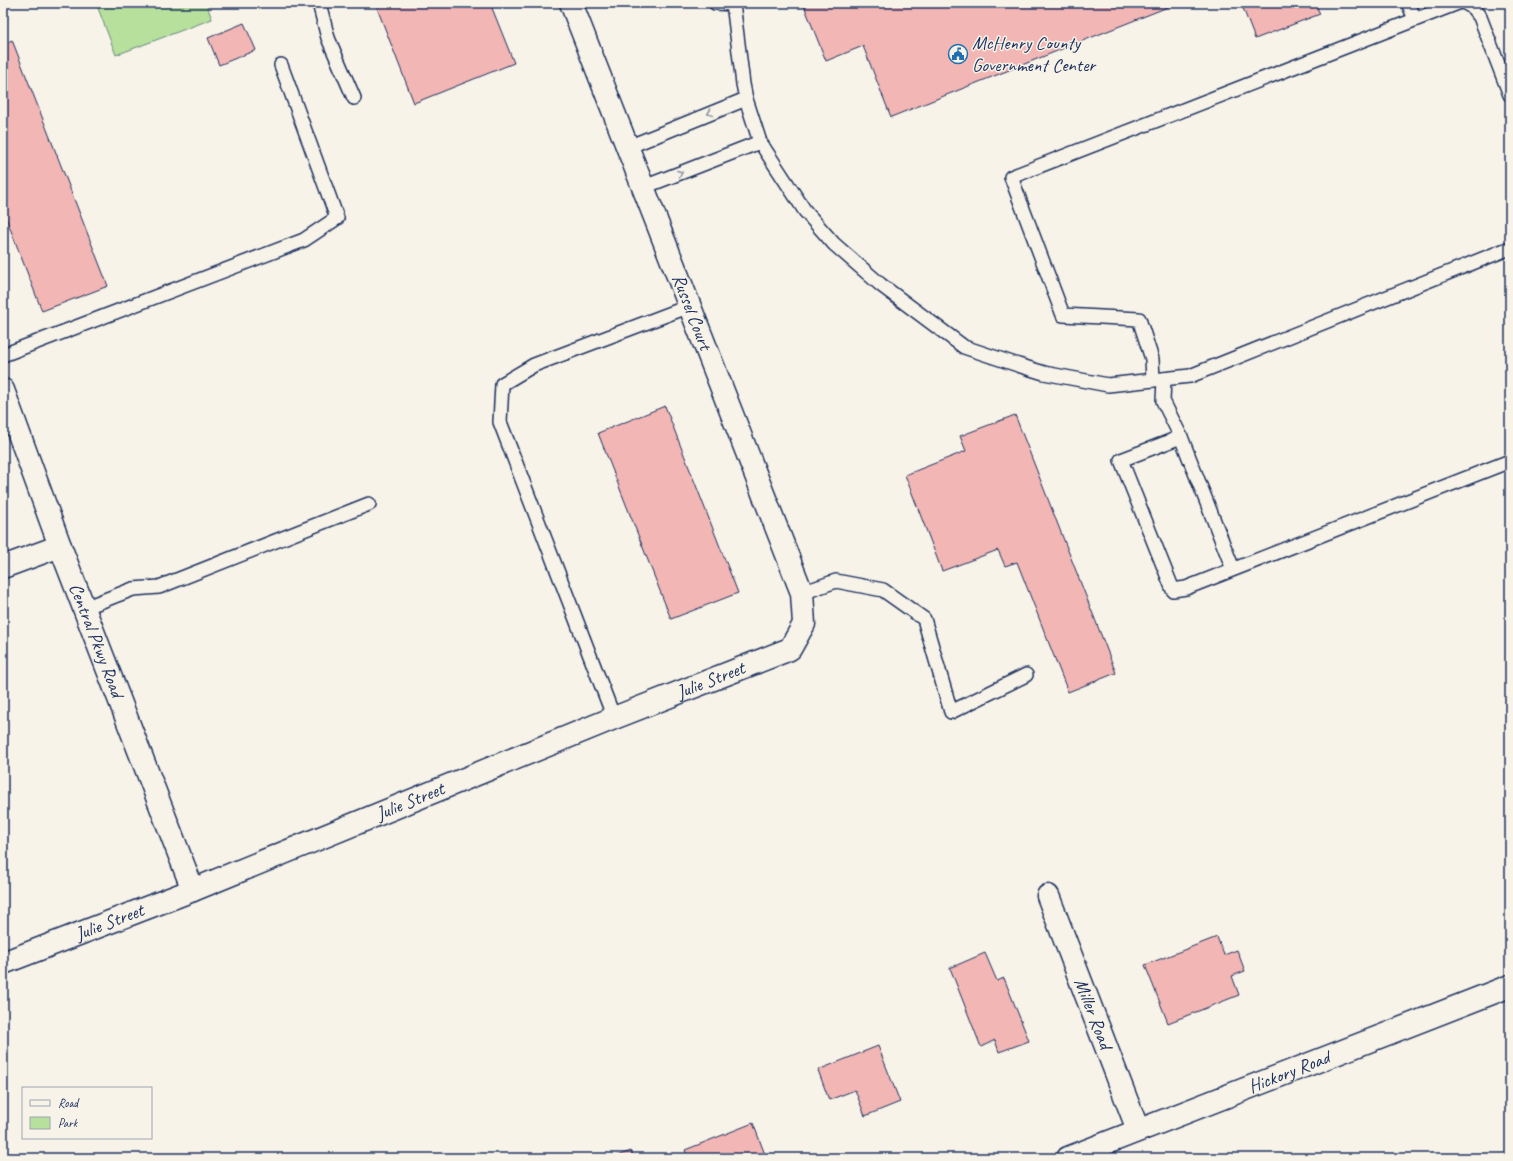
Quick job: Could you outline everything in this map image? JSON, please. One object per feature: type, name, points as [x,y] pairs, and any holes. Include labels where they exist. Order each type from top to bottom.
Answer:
[{"type":"street","name":"Russel Court","points":[[571,3],[802,593],[804,624]]},
{"type":"street","name":"Central Pkwy Road","points":[[3,390],[60,546],[193,890]]},
{"type":"street","points":[[3,568],[60,546]]},
{"type":"street","name":"Julie Street","points":[[3,963],[193,890],[614,718],[790,649],[804,624]]},
{"type":"street","name":"Miller Road","points":[[1048,896],[1138,1130]]},
{"type":"street","name":"Hickory Road","points":[[1068,1158],[1510,986]]},
{"type":"lane","points":[[319,3],[328,38],[354,98]]},
{"type":"lane","points":[[715,3],[733,4],[746,99],[760,142],[805,211],[834,244],[881,285],[964,346],[1044,373],[1108,385],[1190,376],[1510,248]]},
{"type":"lane","points":[[1408,3],[1415,19]]},
{"type":"lane","points":[[1233,569],[1181,437],[1162,401],[1158,380],[1139,319],[1063,315],[1011,176],[1458,3]]},
{"type":"lane","points":[[1464,3],[1472,6],[1480,17],[1510,95]]},
{"type":"lane","points":[[3,355],[304,240],[337,218],[281,65]]},
{"type":"lane","points":[[628,147],[746,99]]},
{"type":"lane","points":[[644,187],[760,142]]},
{"type":"lane","points":[[614,718],[500,422],[502,384],[534,365],[690,306]]},
{"type":"lane","points":[[1181,437],[1121,460],[1173,590],[1186,588],[1510,461]]},
{"type":"lane","points":[[84,608],[133,589],[159,587],[369,504]]},
{"type":"lane","points":[[802,593],[836,581],[883,590],[924,619],[951,712],[1026,675]]},
{"type":"green space","points":[[96,3],[206,3],[212,19],[116,55]]},
{"type":"building","points":[[375,3],[490,3],[514,63],[414,103]]},
{"type":"building","name":"McHenry County Government Center","points":[[803,3],[1178,3],[891,117],[863,46],[826,61]]},
{"type":"building","points":[[1241,3],[1315,3],[1320,14],[1255,39]]},
{"type":"building","points":[[244,23],[256,50],[219,65],[208,38]]},
{"type":"building","points":[[12,40],[108,286],[42,311],[3,210],[3,44]]},
{"type":"building","points":[[665,406],[738,593],[671,619],[598,433]]},
{"type":"building","points":[[1015,415],[1116,673],[1068,692],[1017,562],[1005,566],[998,550],[942,571],[905,475],[966,451],[960,436]]},
{"type":"building","points":[[1217,937],[1224,955],[1237,950],[1245,971],[1232,976],[1239,995],[1168,1023],[1145,965]]},
{"type":"building","points":[[985,953],[997,981],[1004,978],[1029,1041],[999,1052],[995,1040],[981,1047],[950,968]]},
{"type":"building","points":[[878,1046],[900,1102],[865,1116],[855,1090],[829,1100],[818,1070]]},
{"type":"building","points":[[753,1123],[766,1157],[688,1158],[685,1150]]},
{"type":"building","points":[[631,1151],[634,1158],[611,1158]]},
{"type":"place","name":"McHenry County Government Center","points":[[958,54]]}]
